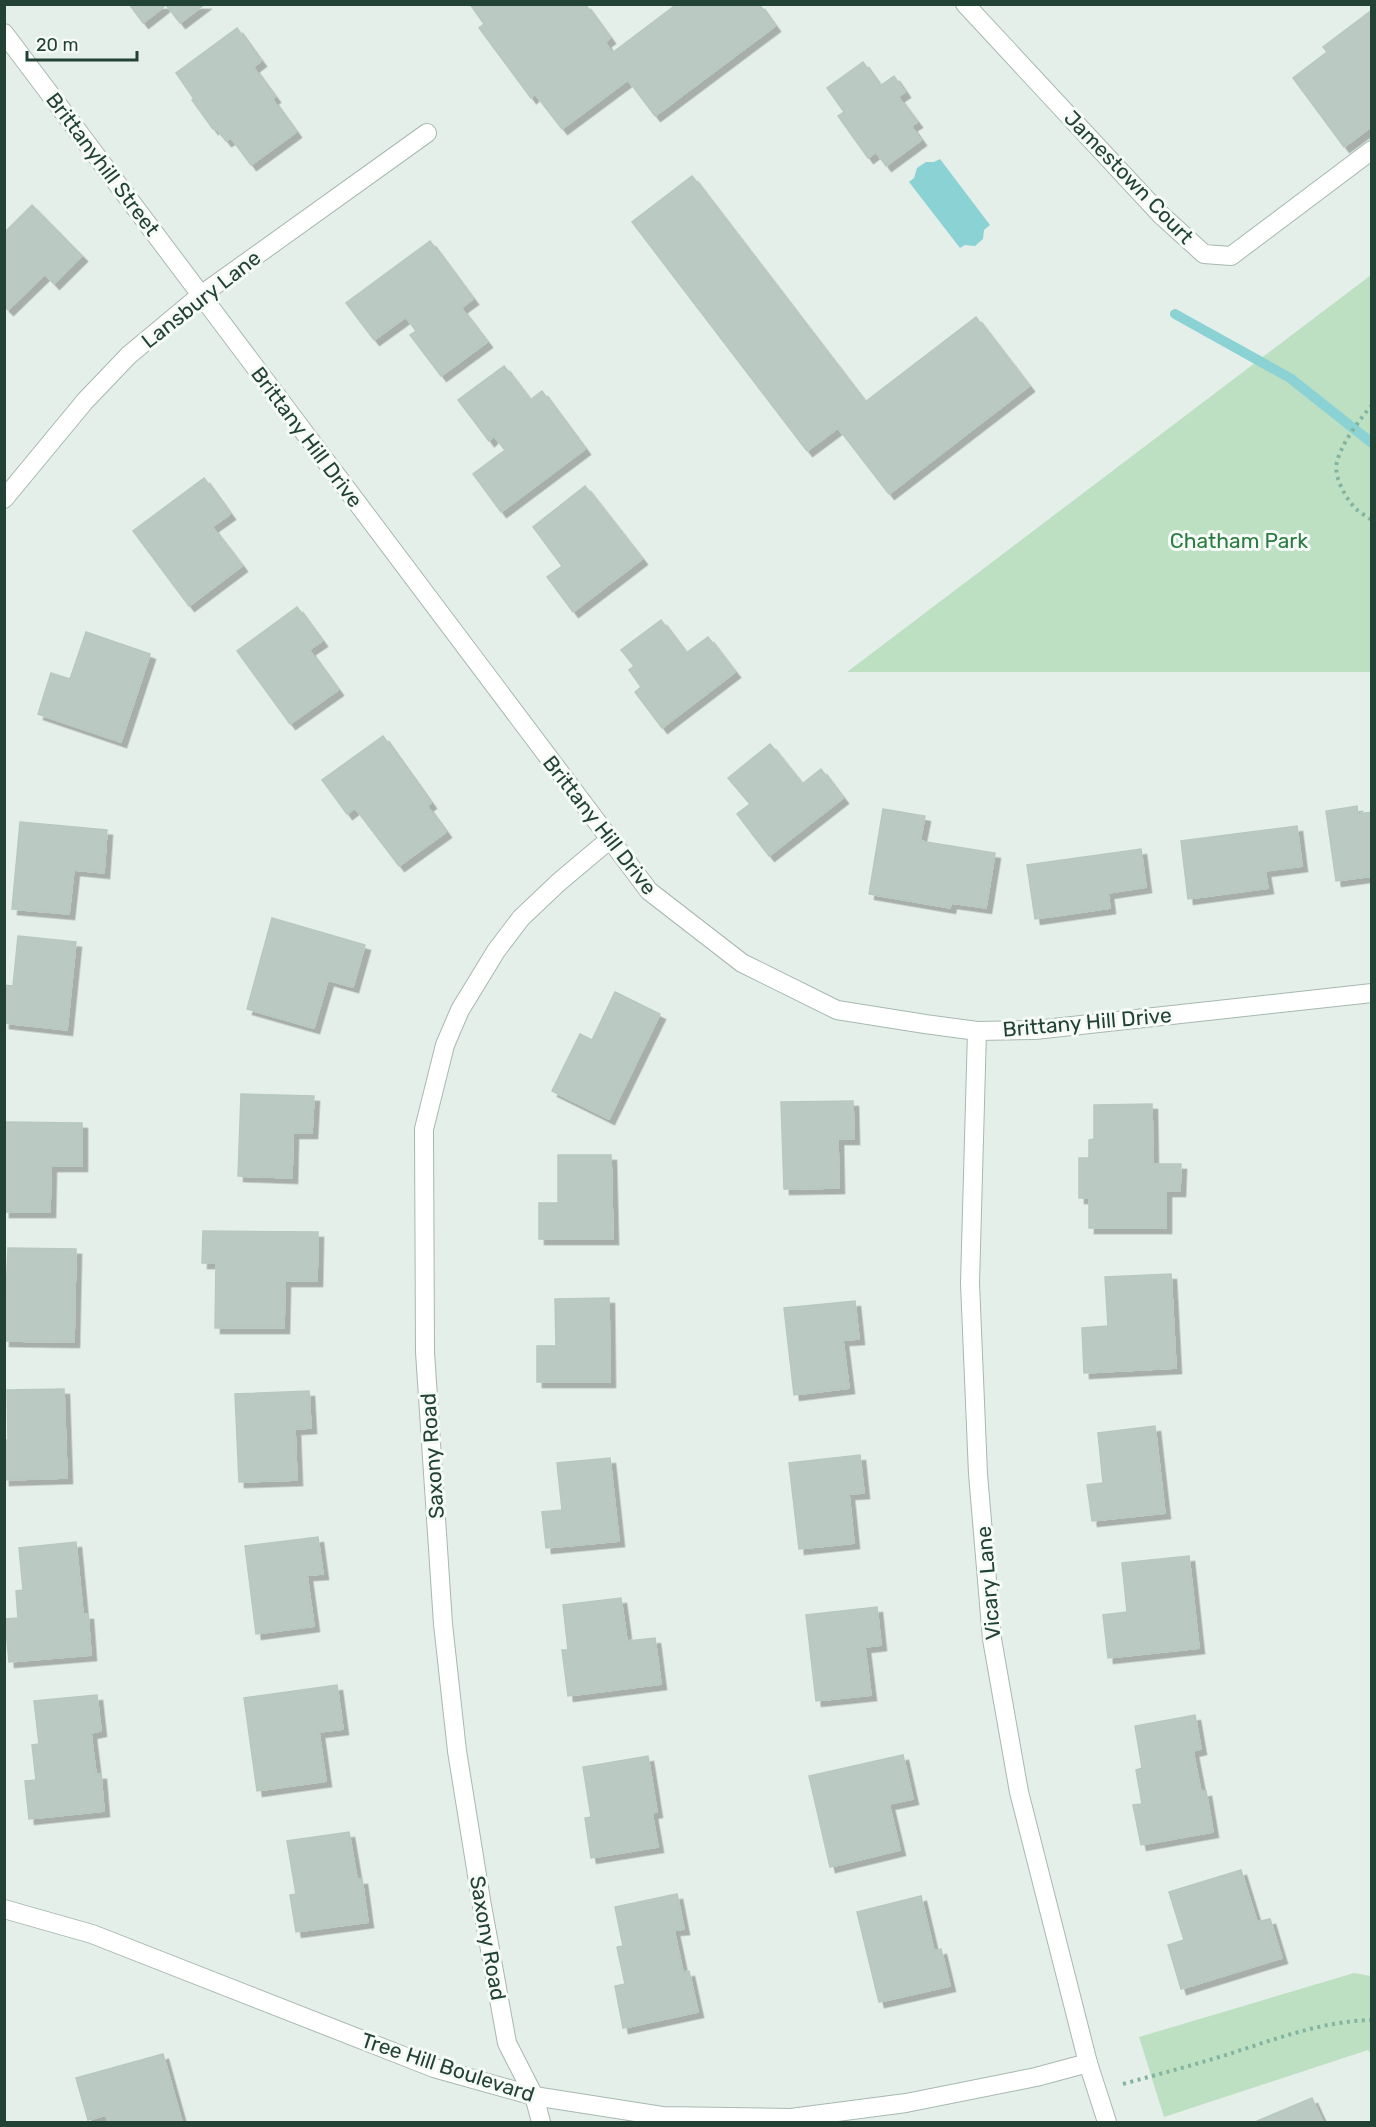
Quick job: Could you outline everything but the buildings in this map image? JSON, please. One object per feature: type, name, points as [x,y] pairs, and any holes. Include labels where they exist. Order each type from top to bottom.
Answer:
[{"type":"street","name":"Jamestown Court","points":[[965,4],[1160,214],[1204,254],[1231,256],[1371,150]]},
{"type":"street","name":"Brittanyhill Street","points":[[4,33],[201,295]]},
{"type":"street","name":"Lansbury Lane","points":[[4,499],[85,401],[129,355],[201,295],[427,133]]},
{"type":"street","name":"Brittany Hill Drive","points":[[201,295],[649,891],[742,963],[837,1010],[977,1030],[1035,1030],[1371,993]]},
{"type":"street","name":"Saxony Road","points":[[541,2122],[534,2096],[507,2043],[457,1751],[443,1624],[424,1352],[424,1129],[445,1045],[460,1010],[496,951],[521,918],[609,840]]},
{"type":"street","name":"Vicary Lane","points":[[977,1030],[970,1282],[978,1474],[992,1638],[1019,1792],[1088,2063],[1107,2122]]},
{"type":"street","name":"Tree Hill Boulevard","points":[[4,1909],[92,1934],[434,2068],[534,2096],[662,2116],[791,2118],[906,2103],[1036,2077],[1088,2063]]},
{"type":"path","points":[[1371,405],[1342,448],[1336,464],[1338,478],[1355,508],[1371,520]]},
{"type":"path","points":[[1096,2092],[1282,2037],[1342,2022],[1371,2020]]},
{"type":"green space","name":"Chatham Park","points":[[1371,275],[1371,672],[847,672]]},
{"type":"green space","points":[[1354,1973],[1371,1976],[1371,2054],[1368,2050],[1164,2117],[1139,2037]]},
{"type":"water","points":[[940,159],[990,225],[984,230],[983,239],[975,246],[965,245],[960,248],[909,182],[914,178],[917,168],[926,162]]},
{"type":"waterway","points":[[1175,314],[1290,378],[1372,443]]}]
